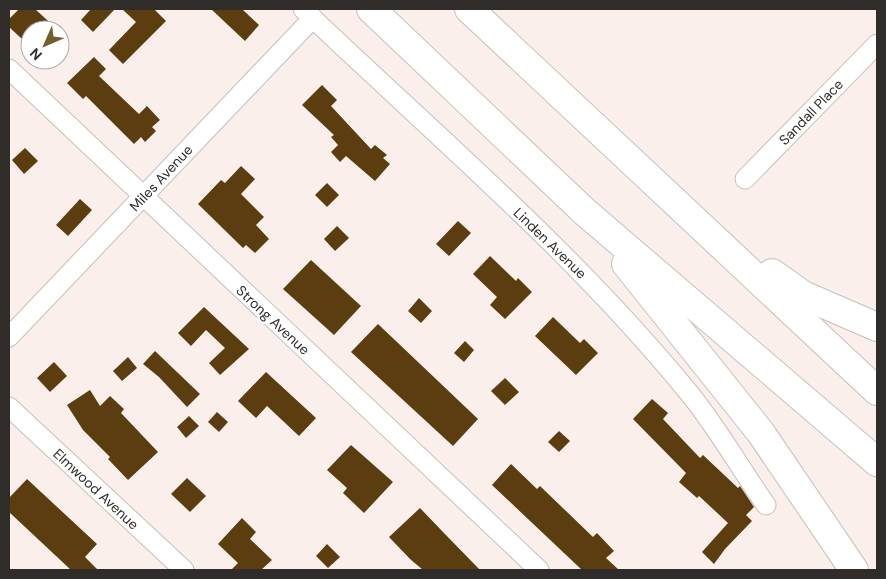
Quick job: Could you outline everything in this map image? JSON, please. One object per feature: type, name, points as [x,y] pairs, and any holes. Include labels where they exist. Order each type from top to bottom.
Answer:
[{"type":"highway","points":[[371,9],[585,212],[877,462]]},
{"type":"highway","points":[[469,9],[877,391]]},
{"type":"highway","points":[[674,202],[803,295],[877,327]]},
{"type":"highway","points":[[585,212],[761,433],[854,570]]},
{"type":"street","name":"Miles Avenue","points":[[9,337],[143,197],[308,13]]},
{"type":"street","name":"Linden Avenue","points":[[308,13],[574,265],[629,322],[690,394],[766,505]]},
{"type":"street","name":"Sandall Place","points":[[744,179],[877,44]]},
{"type":"street","name":"Strong Avenue","points":[[9,69],[539,570]]},
{"type":"street","name":"Elmwood Avenue","points":[[9,407],[184,570]]},
{"type":"building","points":[[19,9],[35,9],[47,20],[20,20],[20,37],[9,27],[9,19]]},
{"type":"building","points":[[91,9],[115,9],[93,32],[81,20]]},
{"type":"building","points":[[122,9],[154,9],[166,21],[123,64],[109,50],[136,22]]},
{"type":"building","points":[[211,9],[242,9],[259,25],[245,41]]},
{"type":"building","points":[[94,57],[106,69],[99,76],[139,114],[147,106],[160,120],[152,127],[156,131],[145,142],[141,137],[134,144],[86,96],[83,99],[67,83]]},
{"type":"building","points":[[322,85],[337,100],[331,106],[371,149],[375,145],[387,155],[383,158],[390,164],[375,181],[346,156],[340,162],[331,152],[338,145],[331,137],[334,135],[302,105]]},
{"type":"building","points":[[25,148],[38,161],[24,174],[12,160]]},
{"type":"building","points":[[241,166],[255,179],[241,194],[264,217],[256,225],[269,239],[255,253],[246,245],[243,248],[198,204],[221,180],[225,183]]},
{"type":"building","points":[[327,183],[339,195],[327,207],[315,195]]},
{"type":"building","points":[[80,199],[92,210],[68,236],[56,225]]},
{"type":"building","points":[[458,221],[471,233],[449,256],[436,244]]},
{"type":"building","points":[[337,226],[349,238],[335,251],[324,239]]},
{"type":"building","points":[[490,256],[516,281],[518,278],[532,292],[505,319],[490,305],[497,297],[473,274]]},
{"type":"building","points":[[311,260],[361,306],[334,335],[283,289]]},
{"type":"building","points":[[419,298],[432,311],[421,323],[408,311]]},
{"type":"building","points":[[204,307],[249,349],[220,375],[209,363],[225,348],[206,330],[191,346],[178,333]]},
{"type":"building","points":[[553,317],[580,343],[584,339],[598,353],[576,375],[535,336]]},
{"type":"building","points":[[378,324],[478,419],[453,446],[351,352]]},
{"type":"building","points":[[465,341],[474,350],[464,362],[454,353]]},
{"type":"building","points":[[155,351],[200,394],[187,407],[159,377],[143,364]]},
{"type":"building","points":[[128,357],[137,368],[122,381],[113,371]]},
{"type":"building","points":[[54,362],[67,376],[50,392],[37,378]]},
{"type":"building","points":[[266,372],[316,418],[299,436],[267,406],[256,418],[238,401]]},
{"type":"building","points":[[505,378],[519,392],[505,405],[491,391]]},
{"type":"building","points":[[90,390],[100,406],[110,396],[124,409],[121,413],[158,452],[128,480],[108,459],[110,457],[83,430],[67,405]]},
{"type":"building","points":[[652,399],[668,413],[663,419],[700,458],[703,455],[738,488],[740,486],[754,507],[746,515],[752,521],[725,549],[714,564],[702,552],[728,523],[699,496],[697,498],[679,482],[686,473],[633,419]]},
{"type":"building","points":[[217,412],[228,422],[219,432],[208,422]]},
{"type":"building","points":[[189,416],[199,426],[186,438],[177,427]]},
{"type":"building","points":[[559,431],[570,441],[559,452],[548,442]]},
{"type":"building","points":[[351,445],[393,482],[364,513],[343,493],[347,488],[327,470]]},
{"type":"building","points":[[511,464],[537,489],[540,486],[593,537],[597,533],[614,551],[606,558],[619,570],[582,570],[492,485]]},
{"type":"building","points":[[187,478],[206,496],[190,512],[171,494]]},
{"type":"building","points":[[27,479],[97,544],[85,557],[98,570],[71,570],[9,512],[9,498]]},
{"type":"building","points":[[420,508],[480,570],[423,570],[410,559],[389,537]]},
{"type":"building","points":[[242,518],[256,532],[250,539],[272,560],[261,570],[231,570],[238,563],[218,544]]},
{"type":"building","points":[[327,544],[340,557],[328,568],[316,556]]}]
